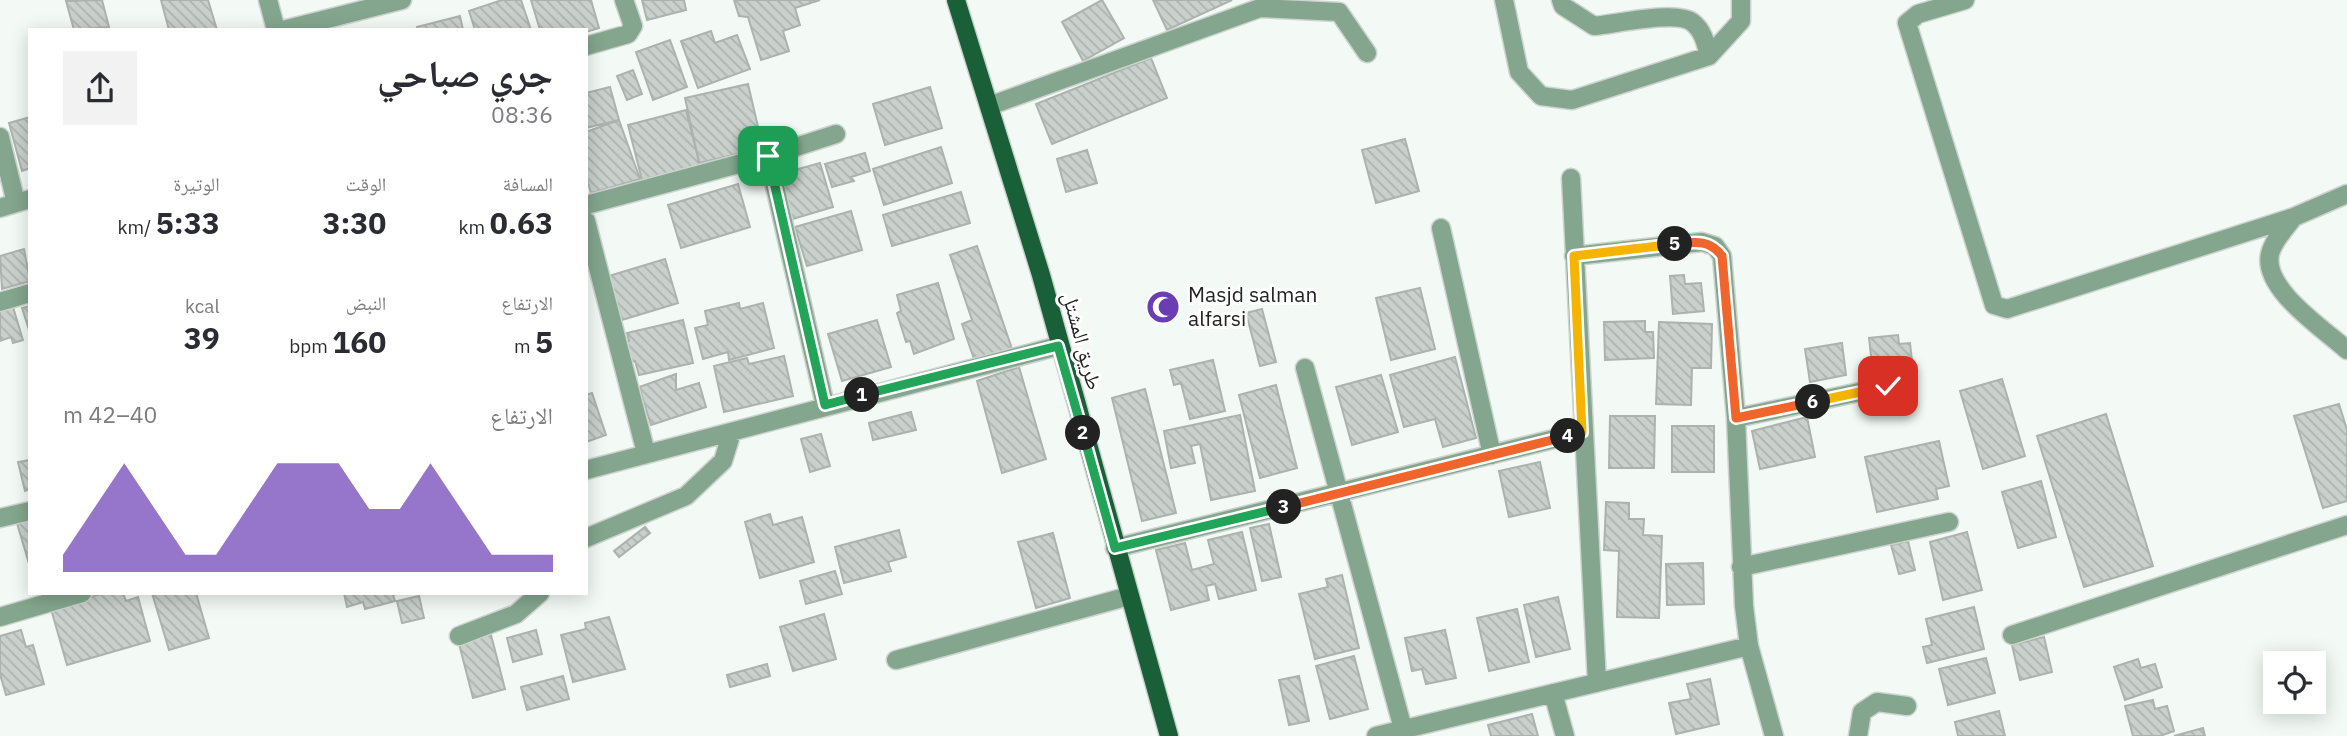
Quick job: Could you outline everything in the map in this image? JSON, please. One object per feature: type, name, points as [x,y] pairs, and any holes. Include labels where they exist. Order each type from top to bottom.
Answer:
[{"type":"main road","name":"طريق المشتل","points":[[956,0],[1041,275],[1058,346],[1169,736]]},
{"type":"street","points":[[268,0],[275,28]]},
{"type":"street","points":[[291,28],[401,0]]},
{"type":"street","points":[[588,45],[628,34],[633,26],[624,0]]},
{"type":"street","points":[[1504,0],[1518,72],[1541,96],[1572,100],[1709,56],[1741,21],[1741,0]]},
{"type":"street","points":[[1561,0],[1563,6],[1594,26],[1674,16],[1692,21],[1704,37],[1709,56]]},
{"type":"street","points":[[1965,0],[1918,14],[1907,23],[1994,305],[2007,309],[2294,217],[2347,194]]},
{"type":"street","points":[[989,106],[1260,8],[1339,12],[1367,53]]},
{"type":"street","points":[[588,204],[768,156],[836,134]]},
{"type":"street","points":[[0,137],[15,204]]},
{"type":"street","points":[[768,156],[825,405]]},
{"type":"street","points":[[1571,178],[1582,432],[1597,682]]},
{"type":"street","points":[[2294,217],[2270,252],[2272,275],[2279,289],[2347,350]]},
{"type":"street","points":[[588,229],[646,453]]},
{"type":"street","points":[[1441,229],[1492,455]]},
{"type":"street","points":[[1574,256],[1702,242],[1715,246],[1722,256],[1736,418],[1741,567],[1749,646],[1774,736]]},
{"type":"street","points":[[0,302],[28,294]]},
{"type":"street","points":[[588,469],[825,405],[1058,346]]},
{"type":"street","points":[[1305,368],[1404,733]]},
{"type":"street","points":[[1736,418],[1888,386]]},
{"type":"street","points":[[588,537],[686,496],[723,461],[732,432]]},
{"type":"street","points":[[1115,548],[1582,432]]},
{"type":"street","points":[[0,518],[28,511]]},
{"type":"street","points":[[1741,567],[1949,522]]},
{"type":"street","points":[[2011,635],[2347,525]]},
{"type":"street","points":[[0,617],[75,595]]},
{"type":"street","points":[[459,636],[516,614],[538,595]]},
{"type":"street","points":[[896,660],[1129,596]]},
{"type":"street","points":[[1376,736],[1404,733],[1553,693],[1749,646]]},
{"type":"street","points":[[1553,693],[1565,736]]},
{"type":"street","points":[[1858,736],[1862,712],[1877,702],[1907,706]]},
{"type":"building","points":[[102,0],[109,27],[73,28],[66,1]]},
{"type":"building","points":[[161,0],[208,0],[216,28],[168,28]]},
{"type":"building","points":[[502,0],[521,0],[530,28],[474,28],[469,11]]},
{"type":"building","points":[[531,0],[591,0],[599,28],[588,31],[588,28],[539,28]]},
{"type":"building","points":[[642,0],[684,0],[686,10],[647,20]]},
{"type":"building","points":[[734,0],[820,0],[795,8],[800,25],[783,31],[789,51],[761,60],[748,17],[739,16]]},
{"type":"building","points":[[1102,0],[1124,38],[1083,61],[1062,22]]},
{"type":"building","points":[[1153,0],[1232,0],[1167,30]]},
{"type":"building","points":[[460,16],[463,28],[417,28]]},
{"type":"building","points":[[711,31],[715,43],[737,35],[750,69],[698,88],[681,41]]},
{"type":"building","points":[[670,40],[687,87],[653,100],[636,52]]},
{"type":"building","points":[[1151,58],[1167,98],[1052,144],[1036,104]]},
{"type":"building","points":[[633,70],[642,94],[627,100],[617,76]]},
{"type":"building","points":[[748,84],[763,148],[699,163],[685,98]]},
{"type":"building","points":[[610,87],[619,120],[588,128],[588,92]]},
{"type":"building","points":[[930,87],[942,128],[885,145],[873,104]]},
{"type":"building","points":[[686,110],[700,165],[642,180],[628,125]]},
{"type":"building","points":[[28,118],[28,169],[22,171],[9,123]]},
{"type":"building","points":[[619,120],[640,179],[591,193],[588,183],[588,131]]},
{"type":"building","points":[[1405,139],[1419,191],[1376,203],[1362,150]]},
{"type":"building","points":[[941,147],[952,183],[884,205],[873,169]]},
{"type":"building","points":[[1087,150],[1097,183],[1066,192],[1057,159]]},
{"type":"building","points":[[865,153],[870,171],[851,177],[854,181],[832,187],[825,164]]},
{"type":"building","points":[[820,163],[833,207],[786,221],[773,176]]},
{"type":"building","points":[[738,184],[750,227],[681,248],[668,205]]},
{"type":"building","points":[[961,192],[970,223],[892,246],[883,215]]},
{"type":"building","points":[[851,211],[862,250],[807,266],[795,227]]},
{"type":"building","points":[[977,246],[1012,349],[975,362],[962,324],[972,320],[950,255]]},
{"type":"building","points":[[24,249],[28,282],[2,289],[0,256]]},
{"type":"building","points":[[665,259],[678,303],[622,320],[609,276]]},
{"type":"building","points":[[1684,275],[1685,284],[1701,283],[1704,311],[1673,314],[1670,276]]},
{"type":"building","points":[[938,283],[954,339],[914,354],[910,341],[906,342],[897,313],[901,311],[897,295]]},
{"type":"building","points":[[1420,288],[1435,349],[1391,360],[1376,298]]},
{"type":"building","points":[[739,303],[740,309],[763,303],[774,348],[729,360],[728,352],[703,359],[695,328],[708,325],[705,311]]},
{"type":"building","points":[[28,306],[28,327],[22,308]]},
{"type":"building","points":[[13,307],[23,340],[13,343],[11,337],[0,341],[0,311]]},
{"type":"building","points":[[1262,309],[1276,362],[1260,366],[1246,313]]},
{"type":"building","points":[[683,320],[693,363],[639,375],[635,361],[628,362],[623,342],[629,341],[627,333]]},
{"type":"building","points":[[877,320],[891,367],[842,381],[828,334]]},
{"type":"building","points":[[1645,321],[1645,332],[1653,332],[1654,358],[1605,360],[1604,322]]},
{"type":"building","points":[[1659,322],[1712,324],[1711,368],[1692,368],[1691,405],[1656,404]]},
{"type":"building","points":[[1898,335],[1899,344],[1910,343],[1913,369],[1873,373],[1869,338]]},
{"type":"building","points":[[1842,343],[1846,375],[1810,382],[1805,349]]},
{"type":"building","points":[[784,356],[793,396],[724,412],[714,366],[747,358],[749,364]]},
{"type":"building","points":[[1455,357],[1476,438],[1443,447],[1435,419],[1404,427],[1390,375]]},
{"type":"building","points":[[1213,360],[1225,411],[1190,419],[1181,383],[1174,385],[1170,370]]},
{"type":"building","points":[[1019,367],[1046,459],[1002,473],[977,381]]},
{"type":"building","points":[[676,374],[676,390],[699,383],[706,407],[651,425],[639,387]]},
{"type":"building","points":[[1381,375],[1398,432],[1352,445],[1336,387]]},
{"type":"building","points":[[2002,379],[2025,456],[1983,469],[1960,391]]},
{"type":"building","points":[[1276,385],[1297,468],[1260,478],[1239,395]]},
{"type":"building","points":[[1145,389],[1176,513],[1142,521],[1112,398]]},
{"type":"building","points":[[592,393],[606,435],[588,441],[588,394]]},
{"type":"building","points":[[2339,404],[2347,430],[2347,501],[2323,508],[2294,416]]},
{"type":"building","points":[[911,412],[916,430],[873,440],[869,423]]},
{"type":"building","points":[[2106,414],[2153,566],[2084,587],[2037,436]]},
{"type":"building","points":[[1240,415],[1255,491],[1211,500],[1200,444],[1191,446],[1195,463],[1171,468],[1164,431]]},
{"type":"building","points":[[1610,416],[1655,416],[1654,468],[1609,468]]},
{"type":"building","points":[[1807,417],[1815,457],[1760,469],[1752,431]]},
{"type":"building","points":[[1672,426],[1714,426],[1714,472],[1672,472]]},
{"type":"building","points":[[821,434],[830,466],[810,472],[801,439]]},
{"type":"building","points":[[1939,441],[1949,486],[1936,489],[1938,499],[1877,512],[1865,457]]},
{"type":"building","points":[[28,460],[28,490],[25,491],[18,462]]},
{"type":"building","points":[[1540,462],[1550,508],[1509,517],[1499,471]]},
{"type":"building","points":[[2041,481],[2056,537],[2018,548],[2002,492]]},
{"type":"building","points":[[1606,502],[1629,503],[1629,519],[1644,519],[1643,535],[1662,536],[1659,618],[1617,617],[1619,551],[1604,550]]},
{"type":"building","points":[[770,514],[773,525],[802,517],[814,562],[760,578],[745,522]]},
{"type":"building","points":[[28,517],[28,560],[16,520]]},
{"type":"building","points":[[1269,524],[1281,577],[1262,581],[1250,528]]},
{"type":"building","points":[[645,527],[650,533],[619,557],[614,551]]},
{"type":"building","points":[[899,530],[906,557],[888,562],[891,571],[844,583],[835,547]]},
{"type":"building","points":[[1242,532],[1256,590],[1219,599],[1215,584],[1206,586],[1209,600],[1171,610],[1156,550],[1185,543],[1192,570],[1214,564],[1208,540]]},
{"type":"building","points":[[1967,532],[1982,590],[1943,600],[1930,542]]},
{"type":"building","points":[[1053,533],[1070,598],[1036,608],[1018,542]]},
{"type":"building","points":[[1908,541],[1915,570],[1899,574],[1891,545]]},
{"type":"building","points":[[1703,563],[1704,604],[1667,605],[1666,564]]},
{"type":"building","points":[[835,571],[842,594],[806,604],[800,581]]},
{"type":"building","points":[[1342,575],[1359,648],[1315,659],[1299,594],[1328,587],[1326,579]]},
{"type":"building","points":[[97,595],[124,595],[126,601],[138,597],[150,641],[67,665],[51,609]]},
{"type":"building","points":[[153,595],[197,595],[209,638],[169,650]]},
{"type":"building","points":[[344,595],[393,595],[395,601],[365,609],[363,602],[347,607]]},
{"type":"building","points":[[419,596],[424,618],[402,623],[397,601]]},
{"type":"building","points":[[1558,597],[1570,649],[1536,657],[1524,605]]},
{"type":"building","points":[[1974,607],[1984,649],[1927,663],[1923,647],[1932,645],[1926,619]]},
{"type":"building","points":[[1517,609],[1529,662],[1489,671],[1477,618]]},
{"type":"building","points":[[824,614],[836,659],[793,671],[780,627]]},
{"type":"building","points":[[609,617],[625,669],[573,682],[561,635],[586,629],[585,623]]},
{"type":"building","points":[[21,630],[26,647],[33,645],[44,684],[6,695],[0,674],[0,636]]},
{"type":"building","points":[[536,630],[542,654],[513,662],[507,638]]},
{"type":"building","points":[[1445,630],[1456,678],[1426,684],[1422,669],[1412,671],[1405,638]]},
{"type":"building","points":[[490,631],[505,689],[473,698],[458,640]]},
{"type":"building","points":[[2044,637],[2052,672],[2020,680],[2012,645]]},
{"type":"building","points":[[1354,656],[1368,709],[1330,719],[1316,666]]},
{"type":"building","points":[[1986,658],[1995,693],[1948,705],[1939,669]]},
{"type":"building","points":[[2138,659],[2141,668],[2155,664],[2162,687],[2125,700],[2114,667]]},
{"type":"building","points":[[767,664],[770,676],[730,687],[727,675]]},
{"type":"building","points":[[563,676],[569,699],[527,710],[521,687]]},
{"type":"building","points":[[1299,676],[1309,721],[1289,725],[1279,680]]},
{"type":"building","points":[[1710,679],[1719,724],[1676,734],[1669,703],[1691,699],[1687,684]]},
{"type":"building","points":[[2153,700],[2155,709],[2167,706],[2174,731],[2160,736],[2133,736],[2125,706]]},
{"type":"building","points":[[1999,711],[2005,736],[1958,736],[1955,722]]},
{"type":"building","points":[[1532,714],[1538,736],[1491,736],[1488,725]]},
{"type":"building","points":[[2203,728],[2205,736],[2174,736]]},
{"type":"place","name":"Masjd salman alfarsi","points":[[1163,307]]},
{"type":"route","points":[[768,156],[825,405],[1058,346],[1115,548],[1582,432],[1574,256],[1702,242],[1715,246],[1722,256],[1736,418],[1888,386]]}]
